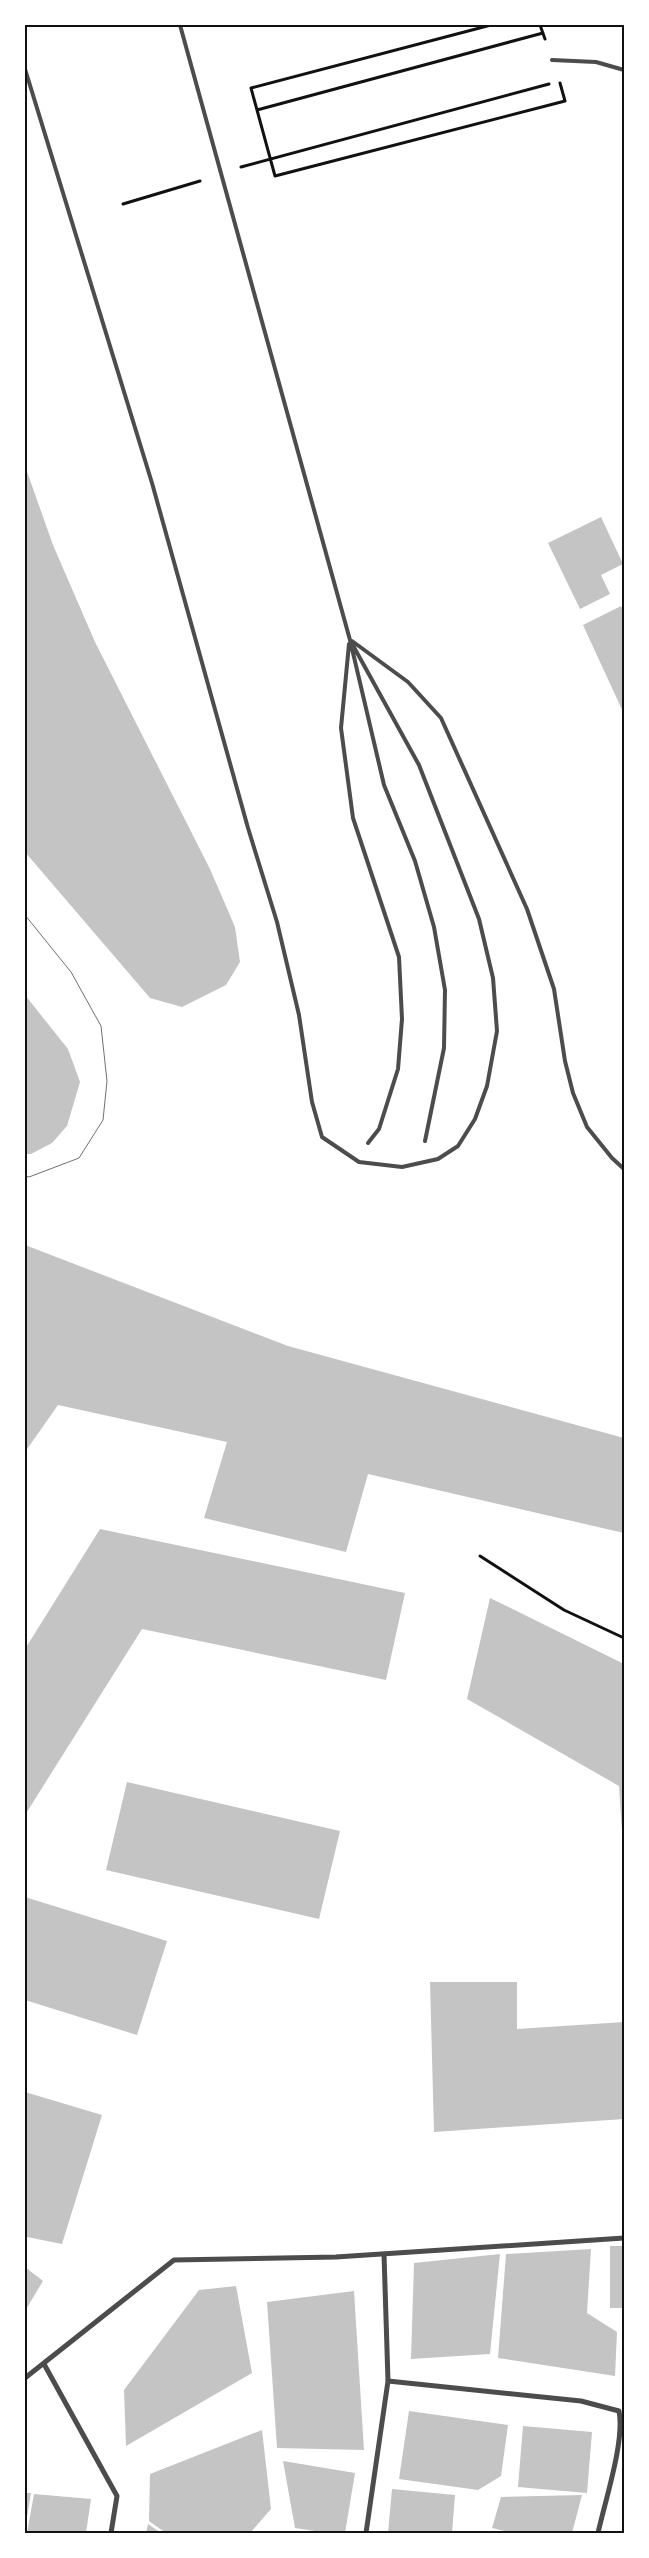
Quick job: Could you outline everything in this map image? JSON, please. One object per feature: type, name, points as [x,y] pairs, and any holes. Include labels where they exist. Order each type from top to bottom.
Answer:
[{"type":"street","points":[[25,2378],[174,2260],[384,2254],[624,2238]]},
{"type":"street","points":[[366,2533],[388,2382],[384,2254]]},
{"type":"street","points":[[44,2364],[117,2496],[112,2533]]},
{"type":"street","points":[[388,2382],[582,2401],[619,2411],[621,2422],[618,2445],[598,2533]]},
{"type":"lane","points":[[180,25],[350,640],[384,785],[415,861],[434,928],[445,990],[444,1048],[425,1141]]},
{"type":"lane","points":[[552,60],[596,62],[624,70]]},
{"type":"lane","points":[[25,69],[152,483],[246,819],[277,922],[300,1015],[312,1102],[322,1137],[359,1162],[402,1167],[438,1159],[458,1146],[475,1119],[487,1086],[497,1031],[493,978],[479,919],[419,765],[350,640]]},
{"type":"lane","points":[[350,640],[341,728],[348,785],[353,818],[399,957],[402,1019],[398,1069],[379,1129],[368,1143]]},
{"type":"lane","points":[[350,640],[408,682],[441,718],[527,909],[554,989],[565,1061],[573,1093],[587,1127],[612,1158],[624,1168]]},
{"type":"path","points":[[491,25],[251,88],[275,176],[565,101]]},
{"type":"path","points":[[257,110],[543,33]]},
{"type":"path","points":[[220,174],[270,158],[550,84]]},
{"type":"path","points":[[123,204],[177,189]]},
{"type":"path","points":[[480,1556],[564,1610],[624,1638]]},
{"type":"building","points":[[25,466],[53,545],[95,642],[210,869],[235,927],[240,962],[226,985],[182,1007],[150,998],[25,852]]},
{"type":"building","points":[[601,517],[623,564],[601,575],[610,594],[580,609],[548,543]]},
{"type":"building","points":[[621,606],[624,612],[624,714],[583,625]]},
{"type":"building","points":[[25,995],[68,1049],[80,1082],[67,1126],[52,1143],[31,1154],[25,1154]]},
{"type":"building","points":[[25,1245],[288,1346],[624,1438],[624,1533],[368,1474],[346,1552],[204,1518],[227,1442],[58,1405],[25,1452]]},
{"type":"building","points":[[100,1529],[405,1593],[386,1680],[142,1629],[25,1815],[25,1649]]},
{"type":"building","points":[[490,1598],[624,1664],[624,1862],[619,1786],[467,1699]]},
{"type":"building","points":[[127,1782],[340,1831],[319,1919],[106,1870]]},
{"type":"building","points":[[25,1897],[167,1941],[137,2035],[25,2000]]},
{"type":"building","points":[[430,1982],[517,1982],[517,2029],[624,2022],[624,2119],[434,2132]]},
{"type":"building","points":[[25,2092],[102,2115],[62,2244],[27,2237],[25,2240]]},
{"type":"building","points":[[610,2246],[624,2246],[624,2308],[610,2308]]},
{"type":"building","points":[[591,2249],[587,2313],[617,2332],[615,2376],[498,2358],[506,2254]]},
{"type":"building","points":[[500,2254],[490,2354],[411,2359],[414,2263]]},
{"type":"building","points":[[25,2267],[43,2281],[25,2311]]},
{"type":"building","points":[[236,2286],[252,2373],[126,2446],[124,2390],[199,2290]]},
{"type":"building","points":[[354,2291],[364,2450],[277,2448],[267,2302]]},
{"type":"building","points":[[409,2411],[508,2425],[501,2476],[478,2490],[399,2479]]},
{"type":"building","points":[[523,2426],[592,2432],[587,2493],[518,2487]]},
{"type":"building","points":[[262,2430],[271,2509],[250,2533],[166,2533],[149,2521],[150,2474]]},
{"type":"building","points":[[283,2461],[355,2473],[345,2533],[328,2533],[295,2528]]},
{"type":"building","points":[[392,2489],[455,2495],[452,2533],[388,2533]]},
{"type":"building","points":[[25,2493],[31,2493],[26,2523],[25,2523]]},
{"type":"building","points":[[34,2494],[91,2499],[86,2533],[27,2533]]},
{"type":"building","points":[[582,2495],[572,2533],[513,2533],[492,2528],[501,2497]]},
{"type":"building","points":[[148,2524],[161,2533],[146,2533]]},
{"type":"tram line","points":[[25,915],[71,972],[101,1026],[107,1081],[103,1120],[79,1158],[29,1177],[25,1176]]}]
